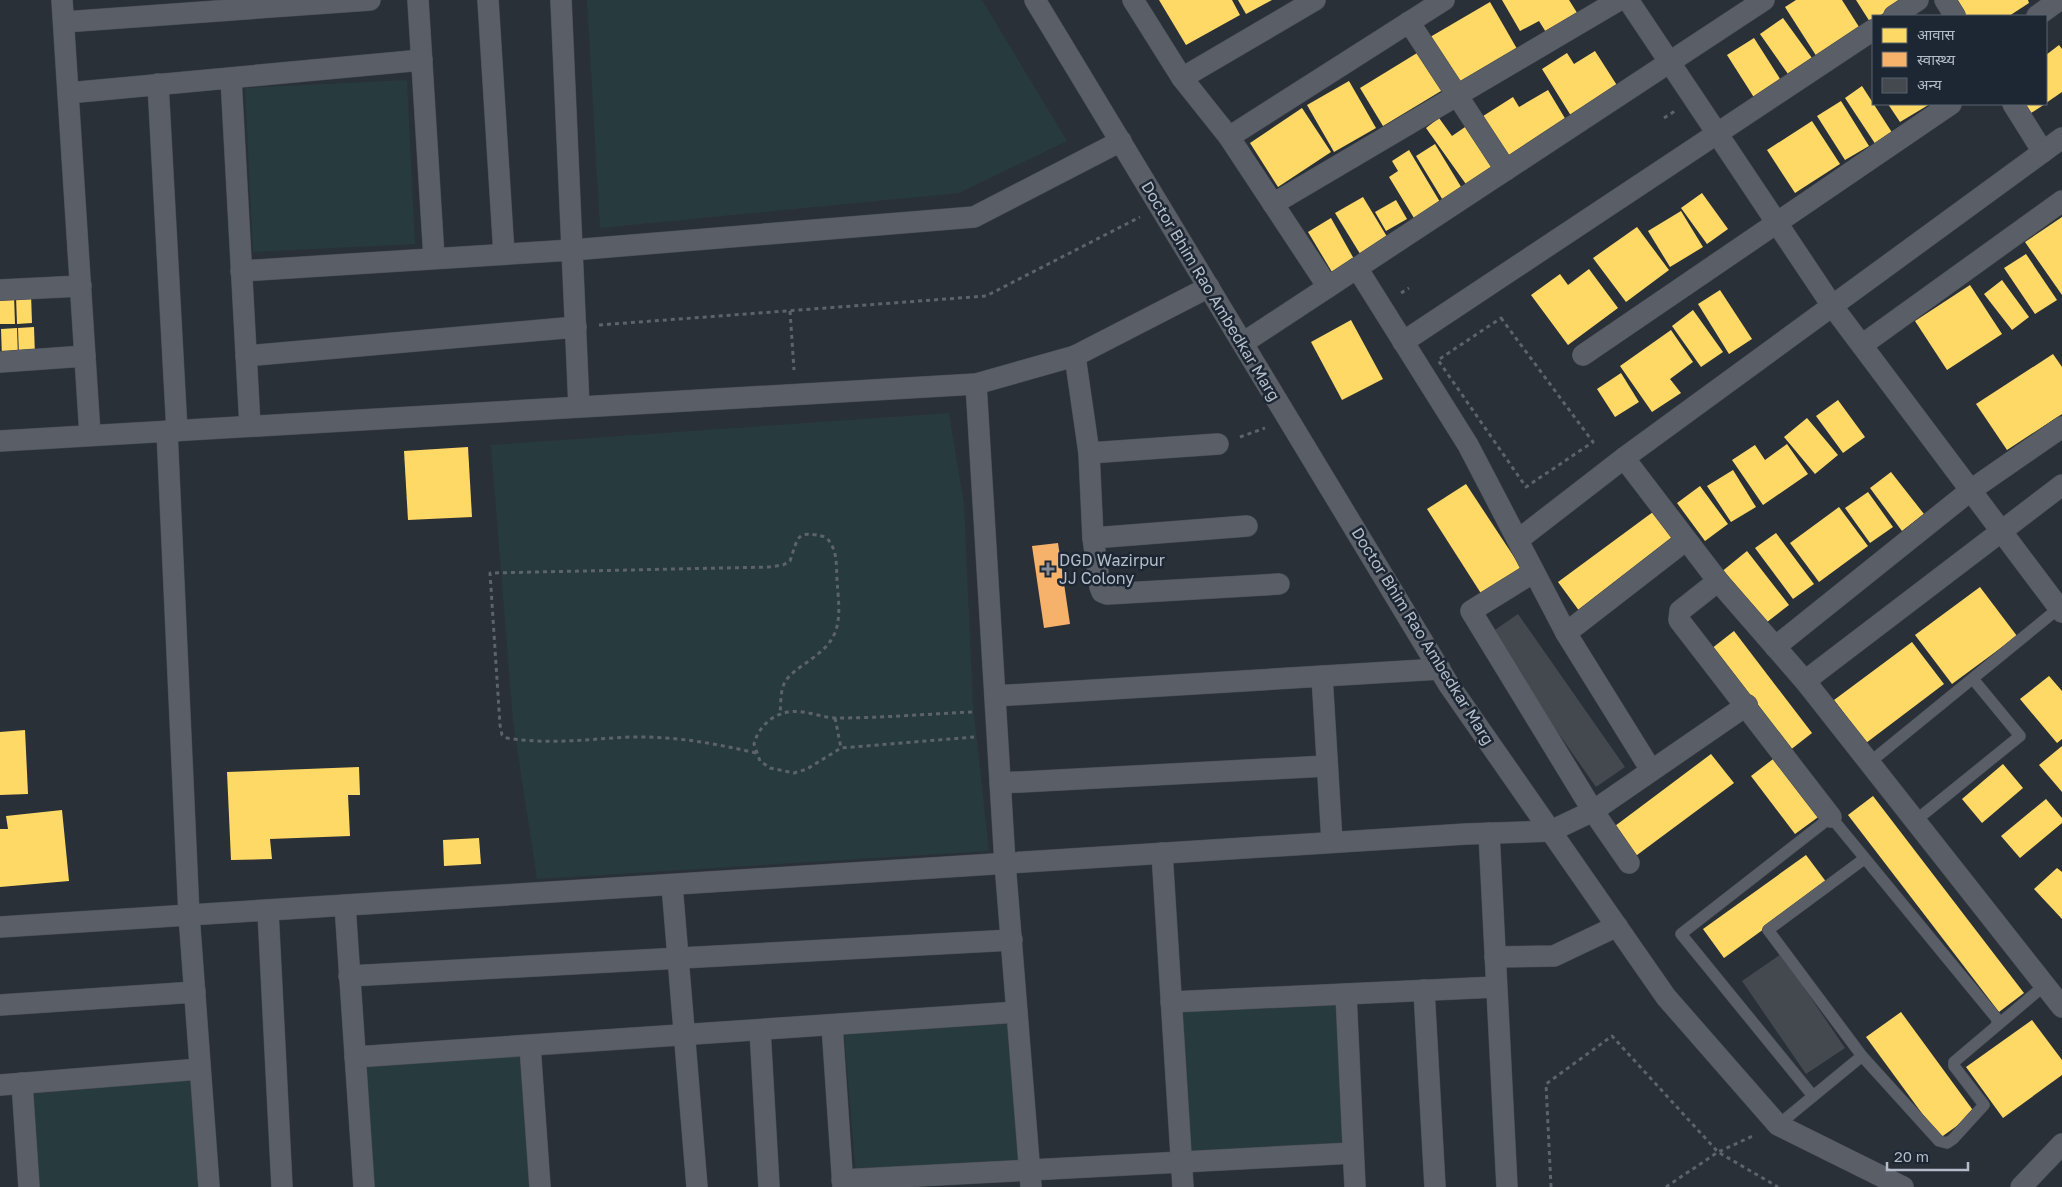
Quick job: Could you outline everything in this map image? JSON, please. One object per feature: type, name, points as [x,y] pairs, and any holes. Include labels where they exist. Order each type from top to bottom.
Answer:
[{"type":"street","points":[[62,0],[90,435]]},
{"type":"street","points":[[64,22],[370,0]]},
{"type":"street","points":[[418,0],[434,258]]},
{"type":"street","points":[[488,0],[504,254]]},
{"type":"street","points":[[561,0],[579,407]]},
{"type":"street","name":"Doctor Bhim Rao Ambedkar Marg","points":[[1035,0],[1440,669],[1666,997],[1778,1125],[1903,1187]]},
{"type":"street","points":[[1133,0],[1182,78],[1229,137],[1328,287]]},
{"type":"street","points":[[1182,78],[1315,0]]},
{"type":"street","points":[[1229,137],[1444,0]]},
{"type":"street","points":[[1273,204],[1619,0]]},
{"type":"street","points":[[1628,0],[1833,307],[2061,609]]},
{"type":"street","points":[[1243,343],[1764,0]]},
{"type":"street","points":[[1896,15],[1918,0]]},
{"type":"street","points":[[1945,0],[1954,15]]},
{"type":"street","points":[[2038,15],[2059,0]]},
{"type":"street","points":[[1409,22],[1506,170]]},
{"type":"street","points":[[1403,342],[1872,31]]},
{"type":"street","points":[[68,93],[422,60]]},
{"type":"street","points":[[231,78],[250,426]]},
{"type":"street","points":[[158,84],[189,915],[209,1187]]},
{"type":"street","points":[[1582,356],[1950,105]]},
{"type":"street","points":[[2014,105],[2043,152]]},
{"type":"street","points":[[1518,540],[1624,458],[2062,138]]},
{"type":"street","points":[[242,271],[572,250],[974,217],[1121,141]]},
{"type":"street","points":[[1862,346],[2062,201]]},
{"type":"street","points":[[1357,268],[1468,445],[1566,633],[1651,770]]},
{"type":"street","points":[[0,290],[81,286]]},
{"type":"street","points":[[0,441],[976,384],[1075,356],[1209,287]]},
{"type":"street","points":[[246,356],[576,327]]},
{"type":"street","points":[[0,362],[85,356]]},
{"type":"street","points":[[1075,356],[1089,453],[1093,538],[1100,587],[1107,594],[1279,584]]},
{"type":"street","points":[[976,384],[1005,863],[1031,1178]]},
{"type":"street","points":[[1775,647],[1971,490],[2062,427]]},
{"type":"street","points":[[1089,453],[1218,444]]},
{"type":"street","points":[[1624,458],[1718,581],[1805,681],[2062,1007]]},
{"type":"street","points":[[1805,681],[2002,533],[2062,485]]},
{"type":"street","points":[[1093,538],[1248,526]]},
{"type":"street","points":[[1566,633],[1686,540]]},
{"type":"street","points":[[1534,572],[1472,611],[1594,811],[1630,863]]},
{"type":"street","points":[[1718,581],[1680,611],[1679,620],[1747,705],[1832,817]]},
{"type":"street","points":[[995,704],[1322,676],[1440,669]]},
{"type":"street","points":[[1322,676],[1332,842]]},
{"type":"street","points":[[0,927],[1332,842],[1551,831],[1594,811],[1747,705]]},
{"type":"street","points":[[1000,783],[1327,766]]},
{"type":"street","points":[[1489,833],[1507,1187]]},
{"type":"street","points":[[1162,853],[1183,1187]]},
{"type":"street","points":[[672,885],[697,1187]]},
{"type":"street","points":[[345,905],[364,1187]]},
{"type":"street","points":[[268,910],[282,1187]]},
{"type":"street","points":[[1495,957],[1554,956],[1617,926]]},
{"type":"street","points":[[350,976],[1012,940]]},
{"type":"street","points":[[1171,1002],[1496,987]]},
{"type":"street","points":[[1424,990],[1435,1187]]},
{"type":"street","points":[[0,1005],[195,992]]},
{"type":"street","points":[[1346,994],[1355,1187]]},
{"type":"street","points":[[355,1057],[1017,1012]]},
{"type":"street","points":[[832,1025],[843,1183],[1031,1178],[1181,1162],[1354,1153]]},
{"type":"street","points":[[760,1030],[769,1187]]},
{"type":"street","points":[[530,1046],[540,1187]]},
{"type":"street","points":[[0,1085],[200,1069]]},
{"type":"street","points":[[22,1083],[29,1187]]},
{"type":"street","points":[[2020,1187],[2062,1144]]},
{"type":"lane","points":[[1869,762],[2061,609]]},
{"type":"lane","points":[[1915,821],[2020,736],[1973,679]]},
{"type":"lane","points":[[1813,1096],[1681,934],[1832,817],[1864,859],[1997,1020],[1997,1024]]},
{"type":"lane","points":[[1864,859],[1768,930],[1862,1056],[1940,1141],[1947,1143],[1959,1133],[1984,1105],[1953,1064],[1997,1024],[2045,985]]},
{"type":"lane","points":[[1778,1125],[1862,1056]]},
{"type":"path","points":[[576,327],[986,296],[1160,207]]},
{"type":"path","points":[[790,311],[796,394]]},
{"type":"path","points":[[1502,318],[1593,442],[1526,487],[1488,432],[1438,360],[1502,318]]},
{"type":"path","points":[[1218,444],[1289,420]]},
{"type":"path","points":[[756,753],[687,739],[630,737],[558,743],[507,738],[502,735],[490,573],[769,567],[783,565],[790,561],[796,538],[801,534],[807,533],[826,537],[836,551],[839,615],[836,630],[831,640],[820,652],[787,678],[782,691],[780,715]]},
{"type":"path","points":[[995,704],[835,718],[807,712],[789,712],[773,717],[761,728],[754,744],[760,761],[770,768],[794,773],[807,769],[841,748],[997,736]]},
{"type":"path","points":[[835,718],[841,748]]},
{"type":"path","points":[[1550,1187],[1546,1084],[1612,1036],[1718,1152],[1778,1187]]},
{"type":"path","points":[[1666,1187],[1718,1152],[1778,1125]]},
{"type":"green space","points":[[587,0],[982,0],[1067,141],[959,193],[600,228]]},
{"type":"green space","points":[[407,80],[415,244],[253,252],[245,88]]},
{"type":"green space","points":[[949,413],[964,505],[973,705],[989,851],[537,879],[513,721],[491,445]]},
{"type":"green space","points":[[1339,999],[1351,1142],[1187,1155],[1176,1012]]},
{"type":"green space","points":[[1007,1020],[1019,1163],[856,1176],[844,1033]]},
{"type":"green space","points":[[523,1054],[534,1187],[369,1187],[360,1066]]},
{"type":"green space","points":[[194,1075],[203,1187],[38,1187],[30,1088]]},
{"type":"building: आवास","points":[[1159,0],[1232,0],[1240,15],[1186,45]]},
{"type":"building: आवास","points":[[1238,0],[1272,0],[1246,14]]},
{"type":"building: आवास","points":[[1502,0],[1569,0],[1581,19],[1549,37],[1539,21],[1520,31]]},
{"type":"building: आवास","points":[[1796,0],[1842,0],[1861,30],[1817,57],[1785,7]]},
{"type":"building: आवास","points":[[1856,0],[1905,0],[1881,15],[1872,15],[1872,21],[1870,22]]},
{"type":"building: आवास","points":[[1949,0],[2028,0],[2029,3],[2011,15],[1959,15]]},
{"type":"building: आवास","points":[[1490,2],[1520,54],[1455,91],[1425,40]]},
{"type":"building: आवास","points":[[1783,18],[1812,58],[1788,74],[1760,34]]},
{"type":"building: आवास","points":[[1754,38],[1782,82],[1755,99],[1727,55]]},
{"type":"building: आवास","points":[[2059,45],[2062,49],[2062,92],[2047,102],[2047,54]]},
{"type":"building: आवास","points":[[1422,50],[1446,88],[1383,126],[1360,88]]},
{"type":"building: आवास","points":[[1595,51],[1620,90],[1573,119],[1542,69],[1567,53],[1574,64]]},
{"type":"building: आवास","points":[[1349,81],[1376,128],[1334,152],[1307,105]]},
{"type":"building: आवास","points":[[1862,86],[1872,101],[1872,105],[1874,105],[1893,134],[1876,145],[1845,98]]},
{"type":"building: आवास","points":[[1548,90],[1569,125],[1508,162],[1480,118],[1513,97],[1519,107]]},
{"type":"building: आवास","points":[[1841,101],[1869,146],[1845,160],[1817,116]]},
{"type":"building: आवास","points":[[1889,105],[1928,105],[1900,122]]},
{"type":"building: आवास","points":[[2021,105],[2043,105],[2028,115]]},
{"type":"building: आवास","points":[[1302,108],[1331,152],[1278,187],[1250,143]]},
{"type":"building: आवास","points":[[1439,118],[1452,136],[1468,125],[1498,166],[1468,187],[1426,128]]},
{"type":"building: आवास","points":[[1812,121],[1840,164],[1795,193],[1767,150]]},
{"type":"building: आवास","points":[[1435,144],[1463,190],[1444,202],[1416,156]]},
{"type":"building: आवास","points":[[1409,150],[1443,207],[1417,223],[1389,177],[1398,171],[1392,161]]},
{"type":"building: आवास","points":[[1702,193],[1728,229],[1707,244],[1681,208]]},
{"type":"building: आवास","points":[[1363,197],[1389,240],[1362,257],[1335,213]]},
{"type":"building: आवास","points":[[1396,200],[1407,219],[1386,231],[1375,212]]},
{"type":"building: आवास","points":[[1681,211],[1703,247],[1670,267],[1648,231]]},
{"type":"building: आवास","points":[[2062,217],[2062,295],[2025,242]]},
{"type":"building: आवास","points":[[1331,218],[1354,259],[1332,272],[1308,232]]},
{"type":"building: आवास","points":[[1637,227],[1669,270],[1626,302],[1593,258]]},
{"type":"building: आवास","points":[[2026,254],[2057,300],[2035,314],[2004,268]]},
{"type":"building: आवास","points":[[1589,269],[1618,308],[1568,345],[1531,295],[1560,274],[1568,285]]},
{"type":"building: आवास","points":[[2002,280],[2029,317],[2012,330],[1984,294]]},
{"type":"building: आवास","points":[[1970,285],[2002,334],[1947,370],[1915,321]]},
{"type":"building: आवास","points":[[1720,290],[1752,339],[1729,354],[1698,304]]},
{"type":"building: आवास","points":[[31,294],[32,323],[17,324],[16,296]]},
{"type":"building: आवास","points":[[14,295],[15,324],[0,324],[0,296]]},
{"type":"building: आवास","points":[[1693,310],[1723,352],[1701,367],[1672,326]]},
{"type":"building: आवास","points":[[1351,320],[1383,379],[1342,400],[1311,342]]},
{"type":"building: आवास","points":[[34,327],[35,356],[19,356],[18,328]]},
{"type":"building: आवास","points":[[17,328],[18,357],[2,358],[1,329]]},
{"type":"building: आवास","points":[[1671,330],[1693,362],[1670,379],[1681,393],[1652,412],[1620,366]]},
{"type":"building: आवास","points":[[2053,354],[2062,367],[2062,414],[2007,450],[1976,404]]},
{"type":"building: आवास","points":[[1621,373],[1639,402],[1615,417],[1597,389]]},
{"type":"building: आवास","points":[[1838,400],[1865,437],[1843,453],[1816,416]]},
{"type":"building: आवास","points":[[1807,418],[1838,455],[1815,474],[1784,437]]},
{"type":"building: आवास","points":[[1787,444],[1808,474],[1763,505],[1732,460],[1755,445],[1765,460]]},
{"type":"building: आवास","points":[[468,447],[472,517],[408,520],[404,451]]},
{"type":"building: आवास","points":[[1733,470],[1756,507],[1731,522],[1707,486]]},
{"type":"building: आवास","points":[[1891,472],[1924,514],[1902,531],[1870,488]]},
{"type":"building: आवास","points":[[1466,484],[1522,569],[1482,595],[1427,509]]},
{"type":"building: आवास","points":[[1700,486],[1728,524],[1705,541],[1677,503]]},
{"type":"building: आवास","points":[[1868,492],[1893,527],[1870,543],[1845,508]]},
{"type":"building: आवास","points":[[1839,507],[1868,546],[1819,582],[1790,543]]},
{"type":"building: आवास","points":[[1657,509],[1679,539],[1580,612],[1558,582]]},
{"type":"building: आवास","points":[[1776,533],[1814,584],[1793,599],[1755,548]]},
{"type":"building: आवास","points":[[1747,551],[1789,605],[1762,626],[1720,573]]},
{"type":"building: आवास","points":[[1980,587],[2017,636],[1952,684],[1915,635]]},
{"type":"building: आवास","points":[[1734,631],[1812,733],[1789,751],[1711,649]]},
{"type":"building: आवास","points":[[1912,642],[1944,684],[1866,743],[1834,700]]},
{"type":"building: आवास","points":[[2049,676],[2062,691],[2062,739],[2057,743],[2020,699]]},
{"type":"building: आवास","points":[[25,730],[28,794],[0,795],[0,732]]},
{"type":"building: आवास","points":[[2062,746],[2062,792],[2039,765]]},
{"type":"building: आवास","points":[[1711,754],[1734,783],[1633,858],[1611,829]]},
{"type":"building: आवास","points":[[1777,756],[1821,815],[1795,834],[1751,776]]},
{"type":"building: आवास","points":[[2003,764],[2023,788],[1982,823],[1962,799]]},
{"type":"building: आवास","points":[[359,767],[360,795],[348,795],[350,836],[270,839],[272,859],[231,860],[227,772]]},
{"type":"building: आवास","points":[[1873,796],[2024,993],[1999,1012],[1848,815]]},
{"type":"building: आवास","points":[[2046,799],[2062,818],[2062,823],[2020,858],[2001,836]]},
{"type":"building: आवास","points":[[62,810],[69,881],[0,887],[0,829],[8,829],[6,816]]},
{"type":"building: आवास","points":[[479,838],[481,864],[444,866],[443,840]]},
{"type":"building: आवास","points":[[1806,855],[1827,883],[1724,958],[1703,929]]},
{"type":"building: आवास","points":[[2057,868],[2062,872],[2062,919],[2034,889]]},
{"type":"building: आवास","points":[[1901,1012],[1975,1113],[1940,1138],[1866,1037]]},
{"type":"building: आवास","points":[[2032,1020],[2062,1060],[2062,1075],[2003,1118],[1966,1067]]},
{"type":"building: स्वास्थ्य","points":[[1058,543],[1070,624],[1044,628],[1032,546]]},
{"type":"building: अन्य","points":[[1518,614],[1625,767],[1596,787],[1489,634]]},
{"type":"building: अन्य","points":[[1781,954],[1845,1048],[1806,1074],[1742,981]]},
{"type":"place","name":"DGD Wazirpur JJ Colony","points":[[1048,569]]}]
